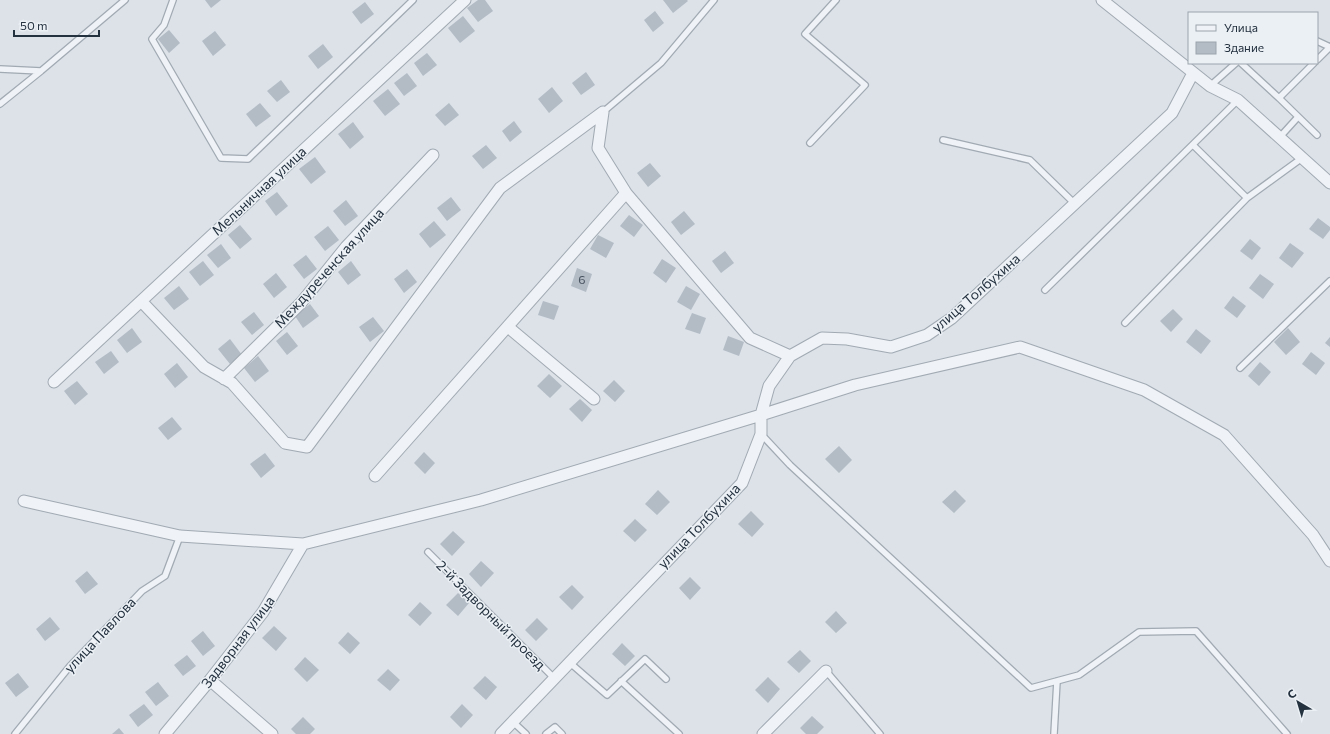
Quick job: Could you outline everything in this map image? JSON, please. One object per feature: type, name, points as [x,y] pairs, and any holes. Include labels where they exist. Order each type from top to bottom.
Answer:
[{"type":"street","name":"Мельничная улица","points":[[54,382],[142,302],[151,291],[465,0]]},
{"type":"street","points":[[1102,0],[1210,86],[1238,100],[1330,183]]},
{"type":"street","name":"улица Толбухина","points":[[501,734],[742,483],[761,434],[761,415],[769,386],[790,356],[822,338],[847,340],[891,347],[927,335],[952,318],[1172,113],[1193,73]]},
{"type":"street","points":[[142,302],[204,367],[232,383],[285,444],[307,447],[500,188],[603,112]]},
{"type":"street","points":[[603,112],[598,148],[626,193],[750,338],[790,356]]},
{"type":"street","name":"Междуреченская улица","points":[[224,379],[301,303],[346,247],[432,155]]},
{"type":"street","points":[[375,476],[626,193]]},
{"type":"street","points":[[508,327],[594,399]]},
{"type":"street","points":[[24,501],[180,536],[303,544],[481,500],[855,385],[1020,347],[1144,390],[1224,435],[1313,535],[1330,561]]},
{"type":"street","name":"Задворная улица","points":[[165,734],[210,680],[263,612],[303,544]]},
{"type":"street","points":[[763,734],[826,671]]},
{"type":"street","points":[[210,680],[272,734]]},
{"type":"lane","points":[[0,104],[125,0]]},
{"type":"lane","points":[[173,0],[164,25],[152,39],[221,158],[248,159],[413,0]]},
{"type":"lane","points":[[603,112],[660,63],[714,0]]},
{"type":"lane","points":[[810,143],[865,85],[805,34],[836,0]]},
{"type":"lane","points":[[1318,41],[1330,47],[1318,59]]},
{"type":"lane","points":[[1210,86],[1235,64]]},
{"type":"lane","points":[[1242,64],[1317,135]]},
{"type":"lane","points":[[1279,98],[1313,64]]},
{"type":"lane","points":[[0,69],[41,71]]},
{"type":"lane","points":[[1045,290],[1238,100]]},
{"type":"lane","points":[[1279,138],[1298,117]]},
{"type":"lane","points":[[943,140],[1030,160],[1074,203]]},
{"type":"lane","points":[[1193,145],[1247,198]]},
{"type":"lane","points":[[1125,323],[1247,198],[1302,158]]},
{"type":"lane","points":[[1240,368],[1330,281]]},
{"type":"lane","points":[[761,434],[790,465],[1031,688],[1079,675],[1139,632],[1196,630],[1287,734]]},
{"type":"lane","name":"улица Павлова","points":[[15,734],[70,666],[142,591],[164,576],[180,536]]},
{"type":"lane","name":"2-й Задворный проезд","points":[[428,552],[554,678]]},
{"type":"lane","points":[[569,662],[607,695],[645,659],[666,679]]},
{"type":"lane","points":[[826,671],[880,734]]},
{"type":"lane","points":[[621,681],[679,734]]},
{"type":"lane","points":[[1054,734],[1057,681]]},
{"type":"lane","points":[[513,722],[526,734]]},
{"type":"lane","points":[[546,734],[555,726],[562,734]]},
{"type":"building","points":[[205,0],[221,0],[211,8]]},
{"type":"building","points":[[478,0],[485,0],[493,11],[478,22],[467,8]]},
{"type":"building","points":[[663,0],[687,0],[688,1],[673,13]]},
{"type":"building","points":[[365,2],[374,14],[361,24],[352,12]]},
{"type":"building","points":[[655,11],[664,23],[653,32],[644,20]]},
{"type":"building","points":[[463,16],[475,31],[460,43],[448,28]]},
{"type":"building","points":[[169,30],[180,43],[169,53],[158,39]]},
{"type":"building","points":[[215,31],[226,45],[213,56],[202,41]]},
{"type":"building","points":[[323,44],[333,57],[318,69],[308,56]]},
{"type":"building","points":[[427,53],[437,65],[423,76],[414,63]]},
{"type":"building","points":[[586,72],[595,85],[581,95],[572,83]]},
{"type":"building","points":[[407,73],[417,86],[404,96],[394,83]]},
{"type":"building","points":[[281,80],[290,92],[277,102],[267,91]]},
{"type":"building","points":[[552,87],[563,101],[549,113],[538,99]]},
{"type":"building","points":[[388,89],[400,104],[385,116],[373,101]]},
{"type":"building","points":[[260,103],[271,116],[256,127],[246,114]]},
{"type":"building","points":[[449,103],[459,115],[445,126],[435,115]]},
{"type":"building","points":[[514,121],[522,132],[510,142],[502,131]]},
{"type":"building","points":[[353,122],[364,137],[350,149],[338,134]]},
{"type":"building","points":[[486,145],[497,158],[483,169],[472,156]]},
{"type":"building","points":[[315,157],[326,172],[311,184],[299,169]]},
{"type":"building","points":[[650,163],[661,176],[648,187],[637,173]]},
{"type":"building","points":[[277,192],[288,206],[276,216],[265,201]]},
{"type":"building","points":[[451,197],[461,210],[447,221],[437,208]]},
{"type":"building","points":[[346,200],[358,216],[345,226],[333,211]]},
{"type":"building","points":[[684,211],[695,224],[681,235],[671,222]]},
{"type":"building","points":[[629,215],[643,225],[634,237],[620,226]]},
{"type":"building","points":[[1318,218],[1330,227],[1330,230],[1323,239],[1309,229]]},
{"type":"building","points":[[434,221],[446,235],[430,248],[419,234]]},
{"type":"building","points":[[240,225],[252,239],[240,249],[228,235]]},
{"type":"building","points":[[328,226],[339,240],[325,251],[314,237]]},
{"type":"building","points":[[598,235],[614,243],[606,258],[590,249]]},
{"type":"building","points":[[1250,239],[1261,248],[1252,260],[1240,251]]},
{"type":"building","points":[[1290,243],[1304,253],[1292,268],[1279,258]]},
{"type":"building","points":[[221,244],[231,258],[218,268],[207,255]]},
{"type":"building","points":[[725,251],[734,263],[721,273],[712,261]]},
{"type":"building","points":[[306,255],[317,269],[304,279],[293,265]]},
{"type":"building","points":[[662,259],[676,268],[666,283],[653,273]]},
{"type":"building","points":[[203,261],[214,275],[200,286],[189,272]]},
{"type":"building","points":[[351,261],[361,275],[348,285],[338,272]]},
{"type":"building","points":[[577,268],[592,274],[586,292],[571,286]]},
{"type":"building","points":[[407,269],[417,282],[404,293],[394,279]]},
{"type":"building","points":[[276,273],[287,287],[274,298],[263,284]]},
{"type":"building","points":[[1260,274],[1274,284],[1263,299],[1249,288]]},
{"type":"building","points":[[179,286],[189,299],[174,310],[164,298]]},
{"type":"building","points":[[686,286],[700,294],[691,310],[677,302]]},
{"type":"building","points":[[1233,296],[1246,306],[1237,318],[1224,308]]},
{"type":"building","points":[[543,301],[559,306],[554,320],[538,315]]},
{"type":"building","points":[[310,304],[319,316],[303,328],[295,316]]},
{"type":"building","points":[[1173,309],[1183,319],[1171,332],[1160,321]]},
{"type":"building","points":[[254,312],[264,325],[252,335],[241,322]]},
{"type":"building","points":[[692,313],[706,318],[700,334],[685,329]]},
{"type":"building","points":[[373,317],[384,331],[370,342],[359,327]]},
{"type":"building","points":[[132,328],[142,342],[127,353],[117,340]]},
{"type":"building","points":[[1288,328],[1300,342],[1286,355],[1274,342]]},
{"type":"building","points":[[1196,329],[1211,341],[1201,354],[1186,342]]},
{"type":"building","points":[[287,332],[298,346],[287,355],[276,341]]},
{"type":"building","points":[[728,336],[744,342],[739,356],[723,350]]},
{"type":"building","points":[[1330,337],[1330,347],[1325,343]]},
{"type":"building","points":[[230,339],[242,355],[230,364],[218,349]]},
{"type":"building","points":[[111,351],[119,362],[104,374],[95,362]]},
{"type":"building","points":[[1311,352],[1325,363],[1316,375],[1302,364]]},
{"type":"building","points":[[258,356],[269,371],[255,382],[244,368]]},
{"type":"building","points":[[1260,362],[1271,372],[1259,386],[1248,376]]},
{"type":"building","points":[[177,363],[188,377],[175,388],[164,374]]},
{"type":"building","points":[[549,374],[562,386],[550,398],[537,386]]},
{"type":"building","points":[[614,380],[625,391],[615,402],[603,391]]},
{"type":"building","points":[[77,381],[88,394],[75,405],[64,391]]},
{"type":"building","points":[[580,399],[592,410],[582,422],[569,409]]},
{"type":"building","points":[[172,417],[182,429],[168,440],[158,428]]},
{"type":"building","points":[[839,446],[852,460],[839,473],[825,459]]},
{"type":"building","points":[[424,452],[435,463],[425,474],[414,463]]},
{"type":"building","points":[[265,453],[275,466],[261,478],[250,464]]},
{"type":"building","points":[[658,490],[670,502],[657,515],[645,504]]},
{"type":"building","points":[[955,490],[966,501],[954,513],[942,502]]},
{"type":"building","points":[[751,511],[764,524],[752,537],[738,524]]},
{"type":"building","points":[[635,519],[647,530],[635,542],[623,531]]},
{"type":"building","points":[[453,531],[465,542],[452,556],[440,544]]},
{"type":"building","points":[[481,561],[494,573],[481,587],[469,574]]},
{"type":"building","points":[[87,571],[98,584],[85,594],[75,581]]},
{"type":"building","points":[[690,577],[701,588],[690,600],[679,588]]},
{"type":"building","points":[[572,585],[584,597],[572,610],[559,597]]},
{"type":"building","points":[[458,593],[469,603],[458,616],[446,605]]},
{"type":"building","points":[[420,602],[432,613],[420,626],[408,615]]},
{"type":"building","points":[[836,611],[847,623],[836,633],[825,622]]},
{"type":"building","points":[[50,617],[60,629],[45,641],[36,629]]},
{"type":"building","points":[[537,618],[548,629],[536,641],[525,630]]},
{"type":"building","points":[[274,626],[287,638],[276,651],[262,638]]},
{"type":"building","points":[[203,631],[215,646],[203,656],[191,641]]},
{"type":"building","points":[[348,632],[360,643],[350,654],[338,643]]},
{"type":"building","points":[[622,643],[635,656],[625,666],[612,654]]},
{"type":"building","points":[[800,650],[811,661],[799,673],[787,662]]},
{"type":"building","points":[[187,655],[196,666],[183,676],[174,665]]},
{"type":"building","points":[[305,657],[319,670],[307,682],[294,669]]},
{"type":"building","points":[[388,669],[400,680],[390,691],[377,680]]},
{"type":"building","points":[[18,673],[29,687],[16,697],[5,683]]},
{"type":"building","points":[[485,676],[497,687],[486,700],[473,688]]},
{"type":"building","points":[[768,677],[780,689],[768,703],[755,690]]},
{"type":"building","points":[[158,682],[169,696],[156,706],[145,692]]},
{"type":"building","points":[[144,704],[153,715],[138,727],[129,715]]},
{"type":"building","points":[[462,704],[473,715],[461,728],[450,717]]},
{"type":"building","points":[[812,716],[824,727],[817,734],[806,734],[800,728]]},
{"type":"building","points":[[303,717],[315,729],[310,734],[296,734],[291,729]]},
{"type":"building","points":[[119,728],[124,734],[112,734]]}]
